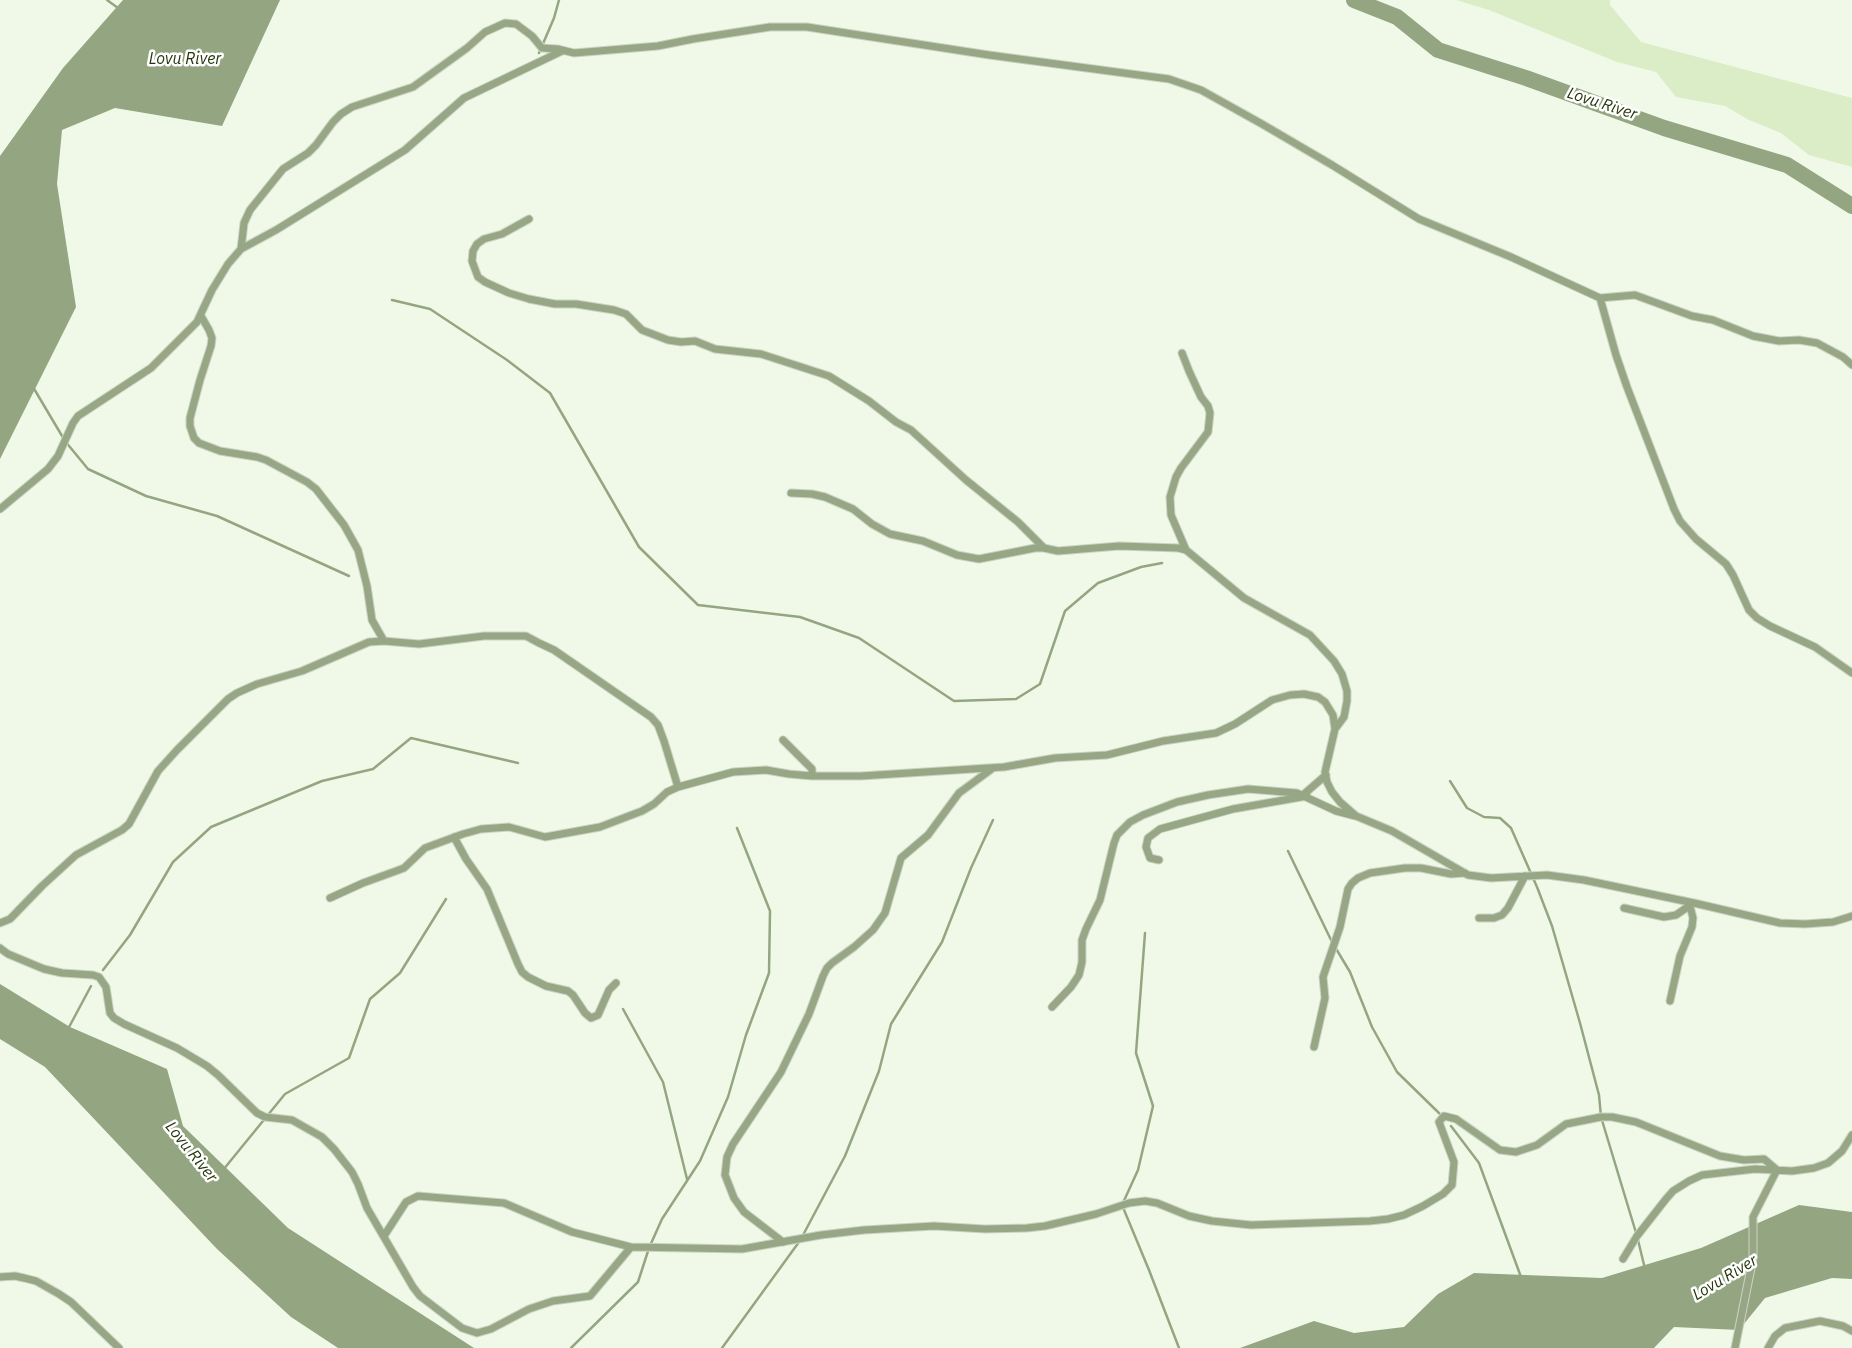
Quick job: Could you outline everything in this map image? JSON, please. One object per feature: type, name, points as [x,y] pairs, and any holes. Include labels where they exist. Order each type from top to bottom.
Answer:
[{"type":"street","points":[[241,250],[244,223],[258,198],[283,169],[308,153],[316,145],[332,122],[352,107],[413,87],[486,32],[505,23],[516,24],[532,36],[542,48],[574,53],[658,46],[770,27],[807,27],[989,55],[1169,79],[1201,90],[1262,124],[1332,164],[1419,219],[1511,257],[1600,298],[1635,296],[1652,300],[1692,316],[1713,320],[1753,336],[1779,342],[1799,340],[1818,343],[1843,357],[1852,365]]},
{"type":"street","points":[[0,509],[48,469],[58,456],[78,416],[151,368],[200,316],[212,290],[228,264],[241,250],[405,150],[464,98],[562,51]]},
{"type":"street","points":[[529,219],[502,234],[484,239],[477,244],[473,251],[472,261],[478,277],[484,282],[529,299],[555,304],[576,304],[614,310],[626,314],[642,330],[668,340],[681,342],[695,341],[714,349],[761,354],[829,376],[869,401],[896,422],[911,430],[966,480],[1018,522],[1044,548]]},
{"type":"street","points":[[1600,298],[1616,355],[1650,448],[1674,509],[1688,531],[1726,564],[1749,610],[1757,618],[1770,626],[1815,646],[1852,673]]},
{"type":"street","points":[[200,316],[212,338],[190,418],[190,426],[194,438],[199,443],[220,451],[266,460],[307,482],[316,489],[344,525],[358,550],[367,586],[372,620],[384,641]]},
{"type":"street","points":[[1182,353],[1210,413],[1208,432],[1179,473],[1170,497],[1171,515],[1186,550],[1244,598],[1310,635],[1334,661],[1342,674],[1347,691],[1344,717],[1335,729]]},
{"type":"street","points":[[791,493],[825,497],[852,509],[872,524],[890,534],[923,541],[967,558],[988,559],[1025,550],[1044,548],[1058,551],[1119,546],[1178,548],[1186,550]]},
{"type":"street","points":[[0,924],[10,919],[76,855],[122,830],[129,824],[164,764],[228,700],[256,684],[302,671],[369,642],[384,641],[419,644],[484,636],[526,636],[554,650],[651,717],[658,725],[674,769],[678,787]]},
{"type":"street","points":[[330,898],[363,883],[396,872],[404,868],[425,848],[454,837],[481,829],[510,826],[545,837],[592,829],[617,822],[642,811],[654,804],[667,792],[678,787],[733,772],[752,770],[812,776],[861,776],[994,768],[1055,758],[1107,755],[1162,741],[1208,735],[1228,728],[1266,704],[1290,695],[1311,694],[1325,702],[1333,715],[1335,729],[1326,775],[1332,792],[1356,816]]},
{"type":"street","points":[[782,740],[812,769],[812,776]]},
{"type":"street","points":[[783,1242],[744,1212],[734,1198],[725,1175],[727,1157],[742,1130],[781,1072],[809,1014],[827,968],[868,934],[885,912],[900,861],[904,854],[928,835],[959,793],[994,768]]},
{"type":"street","points":[[1159,860],[1154,860],[1148,856],[1146,843],[1151,834],[1160,829],[1233,809],[1305,796],[1326,775]]},
{"type":"street","points":[[1052,1007],[1079,975],[1082,962],[1082,940],[1100,900],[1114,843],[1122,828],[1143,815],[1177,802],[1248,789],[1284,791],[1305,796],[1392,831],[1465,873],[1478,877],[1547,875],[1584,880],[1753,918],[1795,924],[1833,922],[1852,916]]},
{"type":"street","points":[[454,837],[466,859],[487,888],[522,972],[546,986],[568,991],[574,995],[591,1018],[598,1015],[609,990],[616,982]]},
{"type":"street","points":[[1314,1047],[1325,998],[1323,977],[1340,927],[1348,889],[1352,883],[1370,873],[1406,868],[1421,868],[1451,874],[1465,873]]},
{"type":"street","points":[[1478,918],[1494,918],[1502,915],[1508,908],[1525,876]]},
{"type":"street","points":[[1624,908],[1664,916],[1676,915],[1692,905]]},
{"type":"street","points":[[1670,1001],[1680,956],[1692,927],[1692,905]]},
{"type":"street","points":[[0,948],[8,954],[44,969],[99,977],[106,987],[110,1013],[114,1018],[177,1048],[206,1066],[218,1075],[256,1113],[265,1117],[292,1120],[322,1137],[352,1172],[367,1208],[413,1287],[420,1296],[462,1328],[477,1333],[491,1329],[540,1305],[553,1301],[590,1296],[631,1247]]},
{"type":"street","points":[[384,1236],[406,1202],[418,1196],[504,1203],[572,1232],[631,1247],[742,1249],[821,1235],[864,1230],[934,1226],[985,1229],[1027,1228],[1072,1220],[1129,1203],[1145,1201],[1157,1203],[1189,1216],[1212,1221],[1251,1225],[1388,1219],[1404,1215],[1424,1206],[1443,1194],[1452,1185],[1454,1162],[1439,1122],[1444,1116],[1456,1119],[1500,1150],[1516,1152],[1537,1145],[1566,1124],[1601,1117],[1612,1117],[1636,1122],[1720,1156],[1744,1160],[1764,1159],[1777,1170]]},
{"type":"street","points":[[1623,1259],[1637,1236],[1666,1199],[1673,1191],[1689,1181],[1702,1175],[1755,1169],[1792,1171],[1814,1168],[1828,1163],[1842,1152],[1852,1135]]},
{"type":"street","points":[[1736,1348],[1753,1258],[1753,1217],[1777,1170]]},
{"type":"street","points":[[0,1277],[15,1276],[36,1281],[59,1294],[71,1302],[119,1348]]},
{"type":"street","points":[[1768,1348],[1775,1336],[1785,1328],[1820,1321],[1843,1326],[1852,1331]]},
{"type":"shaded area","points":[[1456,0],[1610,0],[1610,5],[1641,42],[1852,98],[1852,167],[1809,155],[1781,133],[1749,120],[1725,106],[1676,97],[1656,72],[1617,62],[1489,10]]},
{"type":"water","name":"Lovu River","points":[[123,0],[280,0],[222,126],[115,108],[62,130],[57,184],[76,307],[0,459],[0,156],[63,68]]},
{"type":"water","name":"Lovu River","points":[[0,984],[70,1027],[167,1069],[183,1126],[288,1228],[474,1348],[338,1348],[291,1317],[217,1249],[45,1067],[0,1039]]},
{"type":"water","name":"Lovu River","points":[[1799,1205],[1852,1212],[1852,1279],[1832,1278],[1765,1298],[1739,1330],[1674,1327],[1654,1348],[1240,1348],[1314,1321],[1354,1333],[1404,1327],[1438,1294],[1474,1273],[1602,1278],[1701,1248]]},
{"type":"waterway","points":[[107,0],[118,8]]},
{"type":"waterway","points":[[539,53],[554,18],[559,0]]},
{"type":"waterway","name":"Lovu River","points":[[1354,0],[1397,17],[1438,50],[1526,78],[1664,128],[1787,165],[1852,206]]},
{"type":"waterway","points":[[392,300],[430,309],[507,360],[550,393],[639,547],[698,605],[800,617],[859,638],[954,701],[1016,699],[1040,684],[1065,611],[1098,583],[1141,567],[1162,563]]},
{"type":"waterway","points":[[33,387],[65,441],[88,469],[146,496],[217,516],[349,576]]},
{"type":"waterway","points":[[103,970],[130,935],[173,862],[211,827],[322,781],[373,769],[411,738],[518,763]]},
{"type":"waterway","points":[[1450,781],[1467,808],[1484,817],[1500,818],[1511,828],[1537,887],[1552,926],[1580,1023],[1599,1095],[1601,1117],[1645,1269]]},
{"type":"waterway","points":[[802,1237],[845,1156],[879,1071],[891,1024],[942,942],[971,868],[993,820]]},
{"type":"waterway","points":[[571,1348],[638,1282],[649,1248],[662,1219],[700,1161],[728,1097],[746,1035],[769,973],[770,911],[737,828]]},
{"type":"waterway","points":[[1288,851],[1332,942]]},
{"type":"waterway","points":[[223,1170],[285,1094],[349,1058],[370,999],[400,973],[446,899]]},
{"type":"waterway","points":[[1145,933],[1136,1053],[1153,1106],[1138,1170],[1122,1205],[1179,1348]]},
{"type":"waterway","points":[[1335,947],[1350,972],[1372,1027],[1397,1072],[1441,1115]]},
{"type":"waterway","points":[[68,1029],[91,986]]},
{"type":"waterway","points":[[623,1009],[663,1082],[687,1179]]},
{"type":"waterway","points":[[1451,1126],[1479,1163],[1521,1277]]},
{"type":"waterway","points":[[722,1348],[799,1242]]}]
